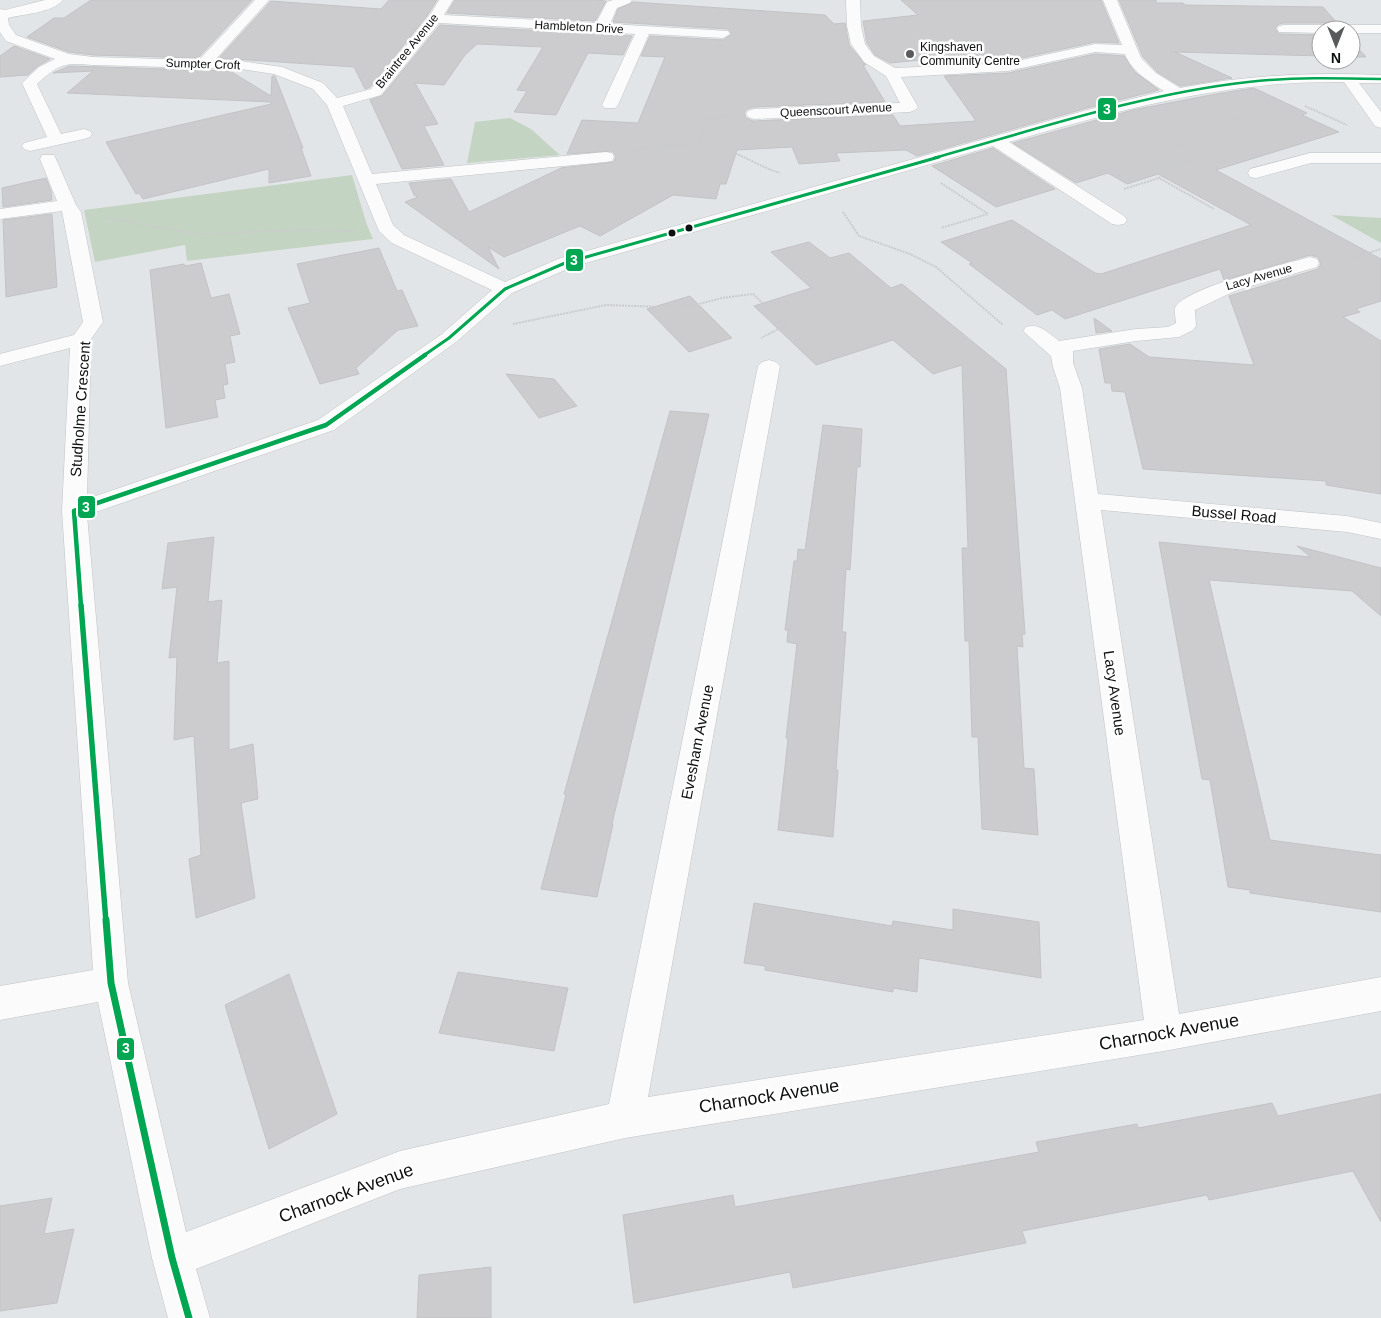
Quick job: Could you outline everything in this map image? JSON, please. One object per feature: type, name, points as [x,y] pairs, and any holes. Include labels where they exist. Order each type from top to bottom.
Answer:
[{"type":"street","points":[[1,14],[42,6],[56,0]]},
{"type":"street","points":[[204,63],[262,0]]},
{"type":"street","name":"Braintree Avenue","points":[[334,104],[376,92],[435,19],[446,0]]},
{"type":"street","points":[[601,28],[612,5],[625,0]]},
{"type":"street","points":[[853,0],[854,36],[862,53],[881,68],[892,73],[1008,67],[1095,48],[1129,50]]},
{"type":"street","points":[[1110,0],[1134,60],[1151,76],[1177,93]]},
{"type":"street","name":"Sumpter Croft","points":[[1,14],[6,39],[67,58],[93,61],[241,65],[276,70],[318,86],[334,104],[385,227]]},
{"type":"street","name":"Hambleton Drive","points":[[435,19],[723,34]]},
{"type":"street","points":[[1284,28],[1381,29]]},
{"type":"street","points":[[610,105],[644,30]]},
{"type":"street","points":[[56,140],[30,83],[44,70],[67,58]]},
{"type":"street","name":"Queenscourt Avenue","points":[[754,114],[910,107],[892,73]]},
{"type":"street","points":[[74,510],[106,501],[326,425],[448,338],[505,289],[565,263],[1097,112],[1177,93],[1224,85],[1296,78],[1381,79]]},
{"type":"street","points":[[1348,78],[1381,123]]},
{"type":"street","points":[[30,146],[84,134]]},
{"type":"street","points":[[996,142],[1118,220]]},
{"type":"street","points":[[366,180],[577,167],[606,157]]},
{"type":"street","points":[[1256,173],[1310,158],[1381,158]]},
{"type":"street","name":"Studholme Crescent","points":[[48,159],[70,212],[93,322],[81,338],[74,510],[111,983],[172,1258],[189,1318]]},
{"type":"street","points":[[0,214],[70,212]]},
{"type":"street","points":[[385,227],[398,239],[505,289]]},
{"type":"street","name":"Lacy Avenue","points":[[1164,1034],[1071,388],[1060,358],[1063,346],[1136,335],[1172,333],[1186,326],[1185,308],[1205,295],[1240,280],[1310,263]]},
{"type":"street","points":[[1033,331],[1062,353]]},
{"type":"street","points":[[0,360],[81,338]]},
{"type":"street","name":"Evesham Avenue","points":[[625,1119],[769,366]]},
{"type":"street","name":"Bussel Road","points":[[1087,500],[1347,524],[1381,531]]},
{"type":"street","points":[[0,1003],[111,983]]},
{"type":"street","name":"Charnock Avenue","points":[[172,1258],[400,1170],[625,1119],[1164,1034],[1381,994]]},
{"type":"path","points":[[1097,112],[1122,127]]},
{"type":"path","points":[[698,143],[707,119],[754,114]]},
{"type":"path","points":[[1228,115],[1310,158]]},
{"type":"path","points":[[1168,168],[1103,132],[1138,123],[1203,157],[1168,168],[1159,178],[1214,209]]},
{"type":"path","points":[[606,157],[611,152],[698,143],[730,151],[764,168],[839,186]]},
{"type":"path","points":[[914,164],[988,214],[941,228]]},
{"type":"path","points":[[819,192],[842,209],[859,236],[910,254],[936,267],[1017,337],[1033,331]]},
{"type":"path","points":[[70,212],[197,234],[319,229],[360,232],[385,227]]},
{"type":"path","points":[[1310,263],[1344,261],[1381,250]]},
{"type":"path","points":[[448,338],[606,305],[695,306],[722,298],[753,294],[772,312],[785,320],[782,327],[764,336],[754,344],[753,357],[769,366]]},
{"type":"green space","points":[[510,118],[531,129],[560,155],[467,163],[475,122]]},
{"type":"green space","points":[[352,175],[373,239],[187,261],[185,245],[95,262],[84,210]]},
{"type":"green space","points":[[1331,215],[1381,218],[1381,243]]},
{"type":"building","points":[[91,0],[252,0],[198,58],[93,55],[69,52],[27,37],[54,18],[64,18]]},
{"type":"building","points":[[389,0],[437,0],[427,16],[370,87],[365,89],[354,67],[219,58],[271,1],[381,9]]},
{"type":"building","points":[[455,0],[606,1],[595,21],[447,13]]},
{"type":"building","points":[[901,0],[1101,0],[1119,43],[1095,42],[1008,61],[935,64],[931,59],[890,63],[875,55],[867,43],[863,21],[918,15]]},
{"type":"building","points":[[1119,0],[1156,0],[1156,3],[1183,3],[1185,5],[1323,7],[1334,20],[1311,20],[1311,23],[1284,23],[1279,24],[1275,28],[1279,34],[1311,35],[1311,56],[1175,52],[1232,78],[1180,86],[1157,72],[1143,57]]},
{"type":"building","points":[[633,2],[825,15],[834,24],[845,23],[849,45],[866,65],[863,65],[885,102],[754,107],[747,109],[744,113],[746,118],[753,121],[893,115],[900,126],[976,121],[944,76],[1008,73],[1095,54],[1124,56],[1135,72],[1159,90],[1087,108],[917,156],[906,150],[836,153],[840,161],[799,164],[792,147],[737,150],[726,184],[720,184],[716,199],[673,195],[600,236],[580,226],[504,257],[488,247],[499,269],[405,202],[418,197],[414,195],[409,183],[451,179],[469,212],[561,168],[614,162],[616,156],[612,151],[567,154],[582,120],[638,123],[665,57],[641,56],[650,36],[723,40],[732,34],[728,29],[613,22],[618,9]]},
{"type":"building","points":[[440,25],[632,36],[623,55],[588,53],[556,115],[514,112],[527,91],[517,90],[543,47],[477,44],[465,55],[444,85],[415,83],[438,124],[424,126],[444,165],[402,169],[370,100],[382,96]]},
{"type":"building","points":[[14,46],[50,59],[28,75],[0,77],[0,56]]},
{"type":"building","points":[[69,66],[230,71],[271,96],[272,76],[275,76],[303,148],[301,148],[311,176],[269,183],[269,169],[143,199],[139,193],[136,194],[106,142],[271,104],[271,102],[67,93],[93,71],[53,73]]},
{"type":"building","points":[[1254,88],[1307,113],[1302,115],[1339,132],[1216,170],[1381,259],[1381,301],[1356,309],[1360,312],[1343,317],[1381,341],[1381,494],[1326,485],[1326,481],[1143,469],[1125,392],[1112,391],[1111,383],[1105,383],[1099,349],[1130,344],[1149,357],[1254,365],[1229,296],[1318,269],[1321,264],[1318,257],[1310,255],[1224,280],[1220,269],[1065,319],[1052,310],[1037,315],[969,264],[972,263],[941,242],[1012,220],[1095,273],[1101,274],[1251,225],[1158,174],[1127,184],[1108,173],[1076,183],[1013,143],[1133,110]]},
{"type":"building","points":[[993,148],[1055,189],[996,207],[932,166]]},
{"type":"building","points":[[46,178],[52,200],[3,207],[2,188]]},
{"type":"building","points":[[52,214],[57,287],[6,297],[3,220]]},
{"type":"building","points":[[809,242],[830,258],[849,253],[891,288],[902,284],[1006,369],[1025,634],[1022,634],[1023,647],[1017,646],[1024,768],[1034,769],[1038,835],[982,829],[978,737],[972,737],[969,641],[965,641],[962,548],[968,548],[962,365],[933,374],[893,340],[816,365],[754,306],[811,288],[771,252]]},
{"type":"building","points":[[379,248],[397,291],[402,290],[418,326],[398,330],[356,368],[359,374],[320,384],[288,308],[310,303],[297,264]]},
{"type":"building","points":[[201,263],[211,298],[229,294],[240,334],[230,336],[235,362],[225,364],[228,384],[223,385],[225,398],[215,400],[218,417],[166,428],[150,270]]},
{"type":"building","points":[[690,296],[732,338],[689,352],[647,309]]},
{"type":"building","points":[[1094,318],[1112,331],[1096,333]]},
{"type":"building","points":[[506,374],[554,379],[577,406],[539,418]]},
{"type":"building","points":[[670,411],[709,414],[612,824],[597,897],[541,889],[566,795],[564,794]]},
{"type":"building","points":[[823,425],[862,429],[860,467],[857,467],[850,570],[846,569],[842,632],[846,632],[833,837],[778,830],[797,644],[787,642],[788,630],[785,630],[794,561],[797,561],[798,549],[805,550]]},
{"type":"building","points":[[214,537],[208,602],[222,600],[217,663],[229,661],[229,750],[253,744],[258,799],[241,803],[255,898],[196,918],[189,859],[201,855],[194,736],[174,740],[177,657],[169,658],[177,587],[162,589],[168,543]]},
{"type":"building","points":[[1159,542],[1311,557],[1297,546],[1381,568],[1381,616],[1352,591],[1209,580],[1270,840],[1381,855],[1381,912],[1250,893],[1250,890],[1228,887],[1210,780],[1202,779]]},
{"type":"building","points":[[754,903],[892,926],[893,921],[953,930],[953,909],[1039,922],[1041,978],[919,958],[917,992],[893,988],[893,992],[765,970],[765,966],[744,963]]},
{"type":"building","points":[[458,972],[568,988],[554,1051],[439,1033]]},
{"type":"building","points":[[289,974],[337,1114],[269,1149],[225,1005]]},
{"type":"building","points":[[1381,1094],[1381,1222],[1353,1171],[1209,1200],[1207,1195],[1022,1231],[1026,1243],[793,1288],[790,1272],[634,1303],[623,1215],[733,1195],[735,1207],[1039,1152],[1036,1142],[1137,1124],[1138,1128],[1272,1103],[1278,1116]]},
{"type":"building","points":[[52,1198],[44,1234],[74,1229],[57,1303],[0,1311],[0,1206]]},
{"type":"building","points":[[491,1267],[491,1318],[417,1318],[419,1275]]},
{"type":"transit line","name":"3","points":[[189,1318],[172,1258],[111,983],[74,511],[326,425],[449,338],[505,289],[565,263],[1137,102],[1248,82],[1312,78],[1381,79]]},
{"type":"place","name":"Kingshaven Community Centre","points":[[910,54]]}]
